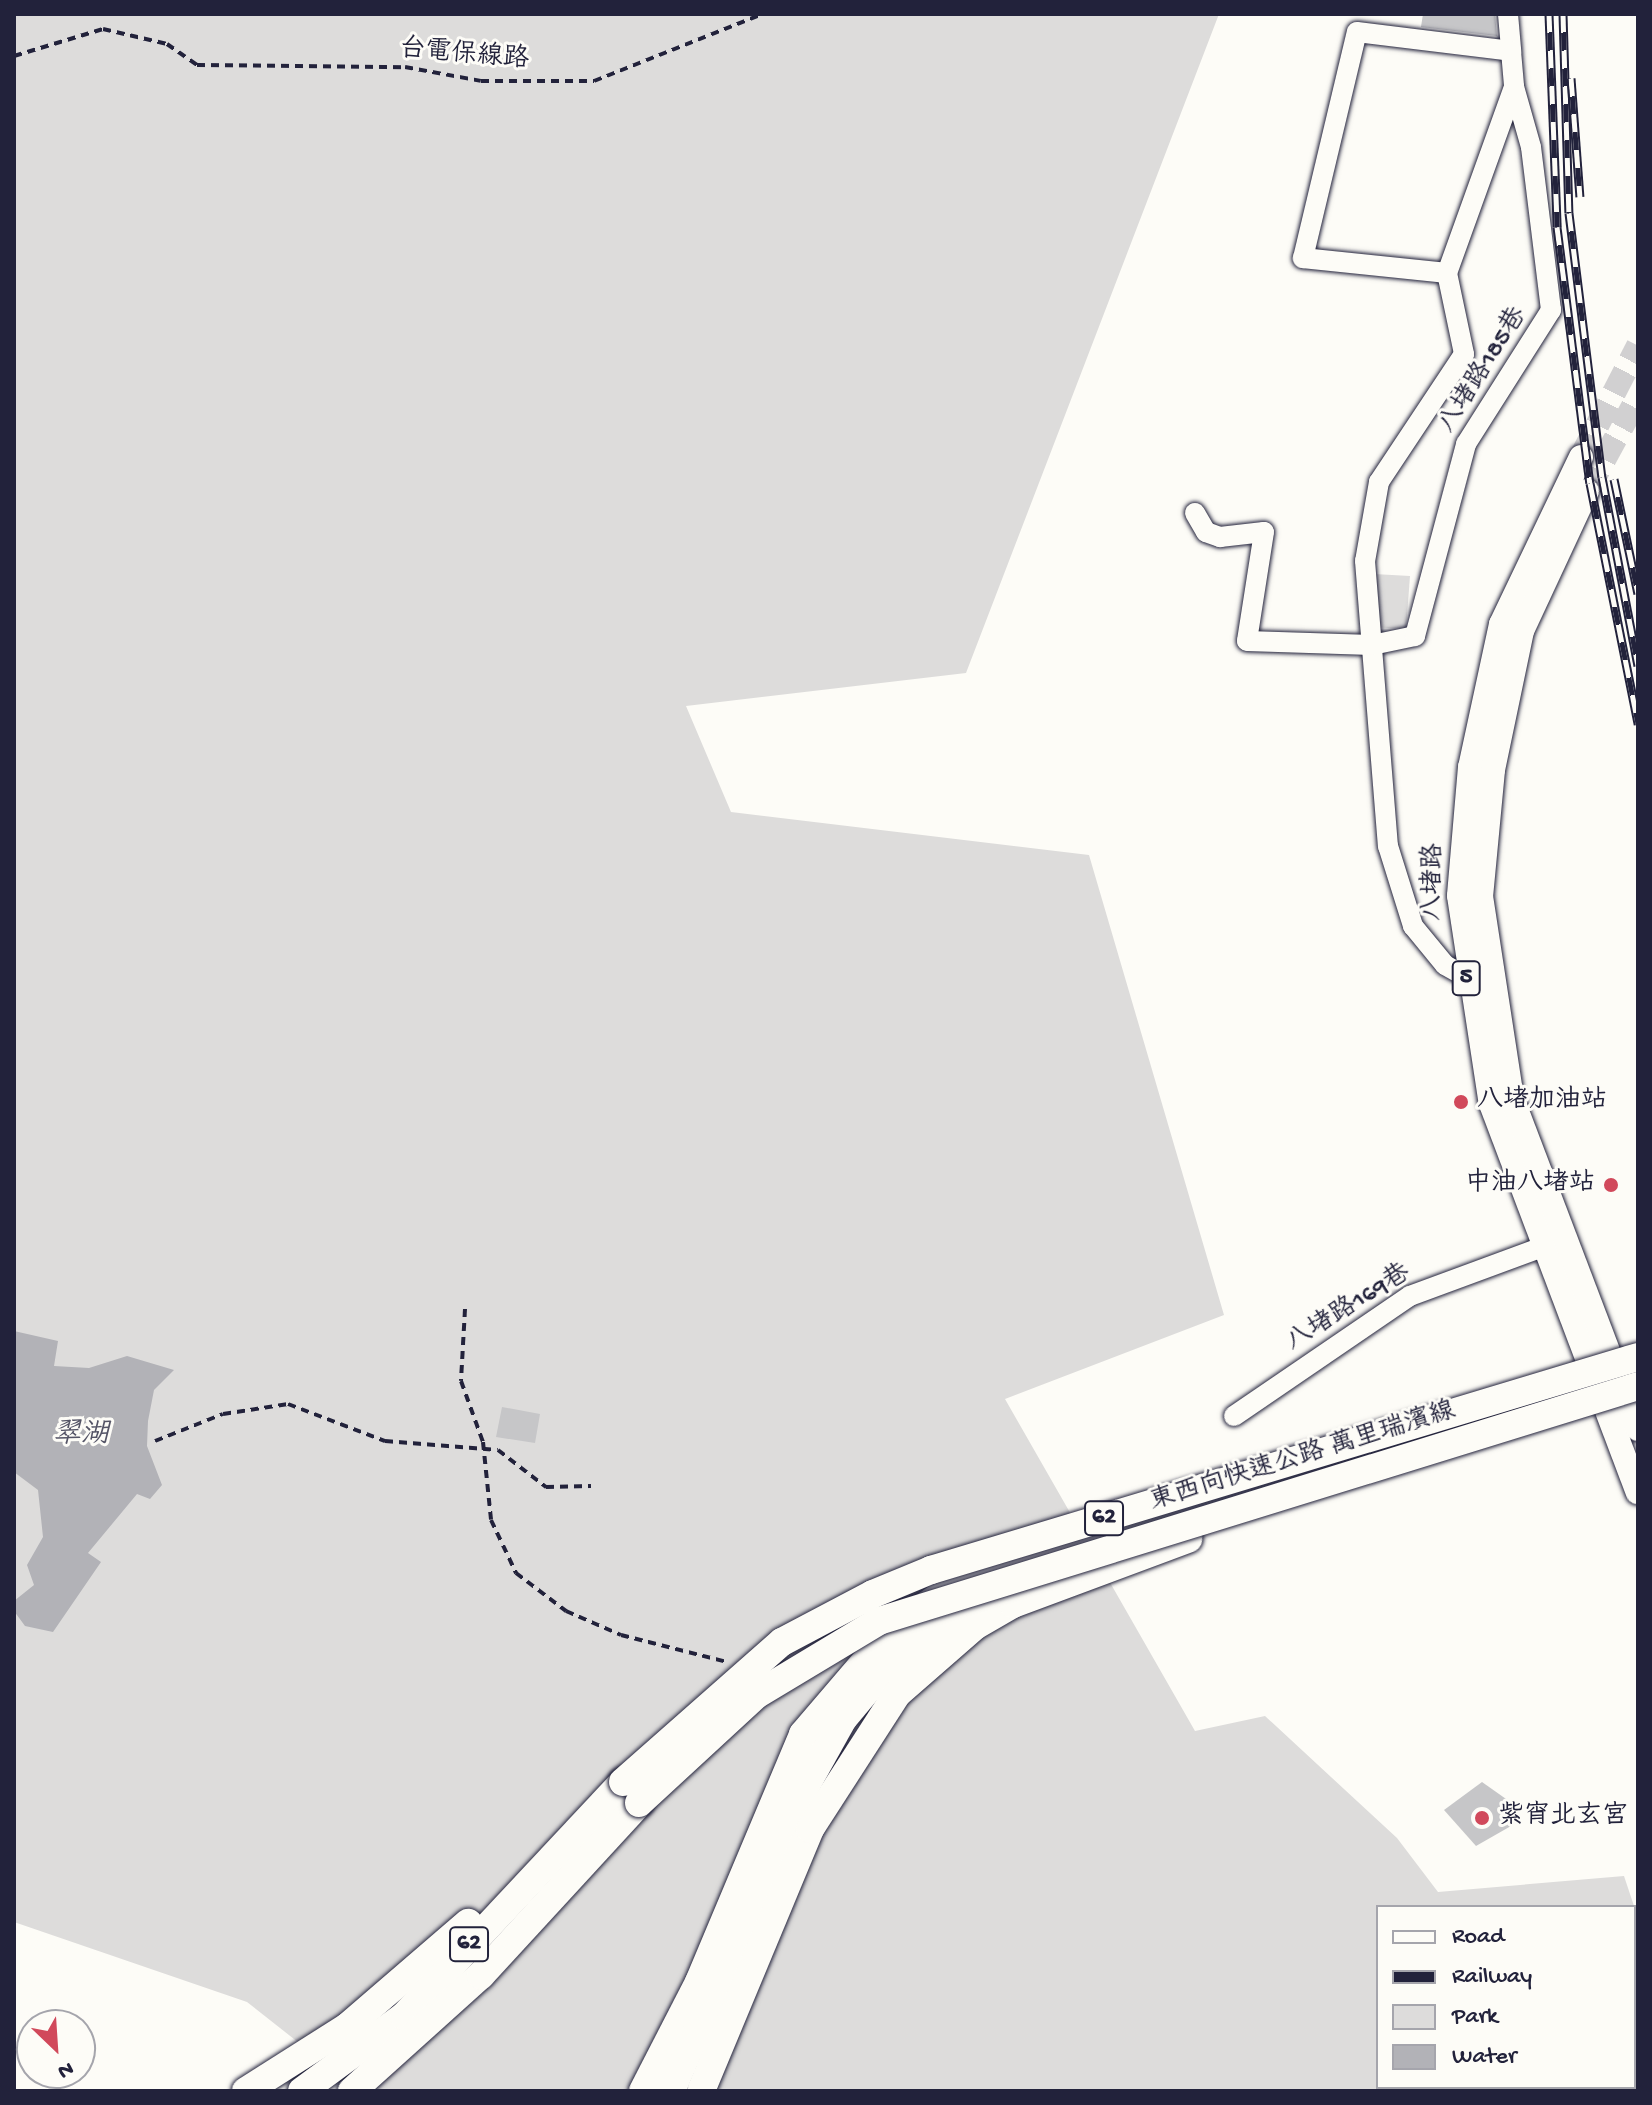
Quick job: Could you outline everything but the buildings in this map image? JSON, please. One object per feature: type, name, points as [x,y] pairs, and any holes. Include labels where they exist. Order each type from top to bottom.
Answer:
[{"type":"highway","points":[[643,2091],[699,1982],[778,1780],[827,1699],[894,1628],[963,1577],[1088,1522],[1638,1343]]},
{"type":"highway","name":"東西向快速公路 萬里瑞濱線","points":[[352,2091],[481,1975],[631,1792],[782,1642],[873,1594],[931,1570],[1638,1357]]},
{"type":"highway","points":[[671,2091],[794,1807],[843,1719],[884,1670],[953,1613],[1003,1576],[1088,1522],[1638,1369]]},
{"type":"highway","name":"東西向快速公路 萬里瑞濱線","points":[[302,2091],[404,2016],[560,1845],[756,1695],[879,1621],[1452,1441],[1638,1386]]},
{"type":"highway","points":[[701,2091],[810,1829],[876,1718],[958,1639],[1055,1585],[1452,1441]]},
{"type":"highway","points":[[246,2091],[347,2027],[560,1845]]},
{"type":"main road","name":"八堵路","points":[[1581,457],[1528,557],[1484,690],[1459,896],[1476,974],[1512,1098],[1638,1429]]},
{"type":"main road","name":"八堵路","points":[[1587,491],[1548,566],[1506,695],[1481,896],[1476,974],[1491,1104],[1638,1492]]},
{"type":"street","name":"八堵路185巷","points":[[1195,513],[1206,532],[1220,537],[1264,532],[1247,641],[1372,645],[1415,636],[1425,618],[1466,444],[1551,310],[1531,147],[1514,87],[1508,14]]},
{"type":"street","points":[[1447,273],[1303,258],[1357,32],[1511,51]]},
{"type":"street","name":"八堵路185巷","points":[[1476,974],[1445,965],[1413,926],[1388,846],[1365,561],[1379,482],[1464,354],[1447,273],[1514,87]]},
{"type":"street","name":"八堵路169巷","points":[[1234,1416],[1410,1296],[1545,1246]]},
{"type":"path","name":"台電保線路","points":[[14,56],[103,29],[167,44],[197,65],[405,67],[481,81],[594,81],[762,14]]},
{"type":"path","points":[[465,1309],[461,1381],[484,1448],[491,1520],[524,1581],[621,1635],[732,1664]]},
{"type":"path","points":[[155,1441],[223,1414],[288,1404],[385,1441],[484,1448],[507,1454],[533,1482],[591,1486]]},
{"type":"green space","points":[[14,14],[1219,14],[966,673],[686,706],[731,812],[1089,855],[1224,1315],[1005,1399],[1195,1731],[1265,1716],[1397,1838],[1438,1892],[1624,1876],[1634,1905],[1376,1905],[1376,2089],[1607,2091],[360,2091],[247,2002],[14,1922]]},
{"type":"green space","points":[[1374,574],[1410,576],[1406,629],[1371,627]]},
{"type":"green space","points":[[1636,1912],[1638,1918],[1636,1985]]},
{"type":"water","name":"翠湖","points":[[14,1331],[58,1341],[54,1366],[89,1368],[127,1356],[174,1370],[154,1390],[148,1421],[147,1446],[162,1485],[150,1499],[137,1494],[88,1553],[101,1562],[53,1632],[25,1626],[14,1611],[14,1601],[34,1585],[27,1565],[43,1537],[38,1490],[14,1472]]},
{"type":"tunnel","points":[[1581,457],[1638,346]]},
{"type":"tunnel","points":[[1587,491],[1638,397]]},
{"type":"railway","points":[[1549,14],[1557,227],[1590,483],[1638,724]]},
{"type":"railway","points":[[1563,14],[1569,213],[1602,477],[1638,666]]},
{"type":"railway","points":[[1571,78],[1580,197]]},
{"type":"railway","points":[[1614,479],[1638,594]]},
{"type":"place","name":"八堵加油站","points":[[1461,1102]]},
{"type":"place","name":"中油八堵站","points":[[1611,1185]]},
{"type":"place","name":"紫宵北玄宮","points":[[1482,1818]]}]
